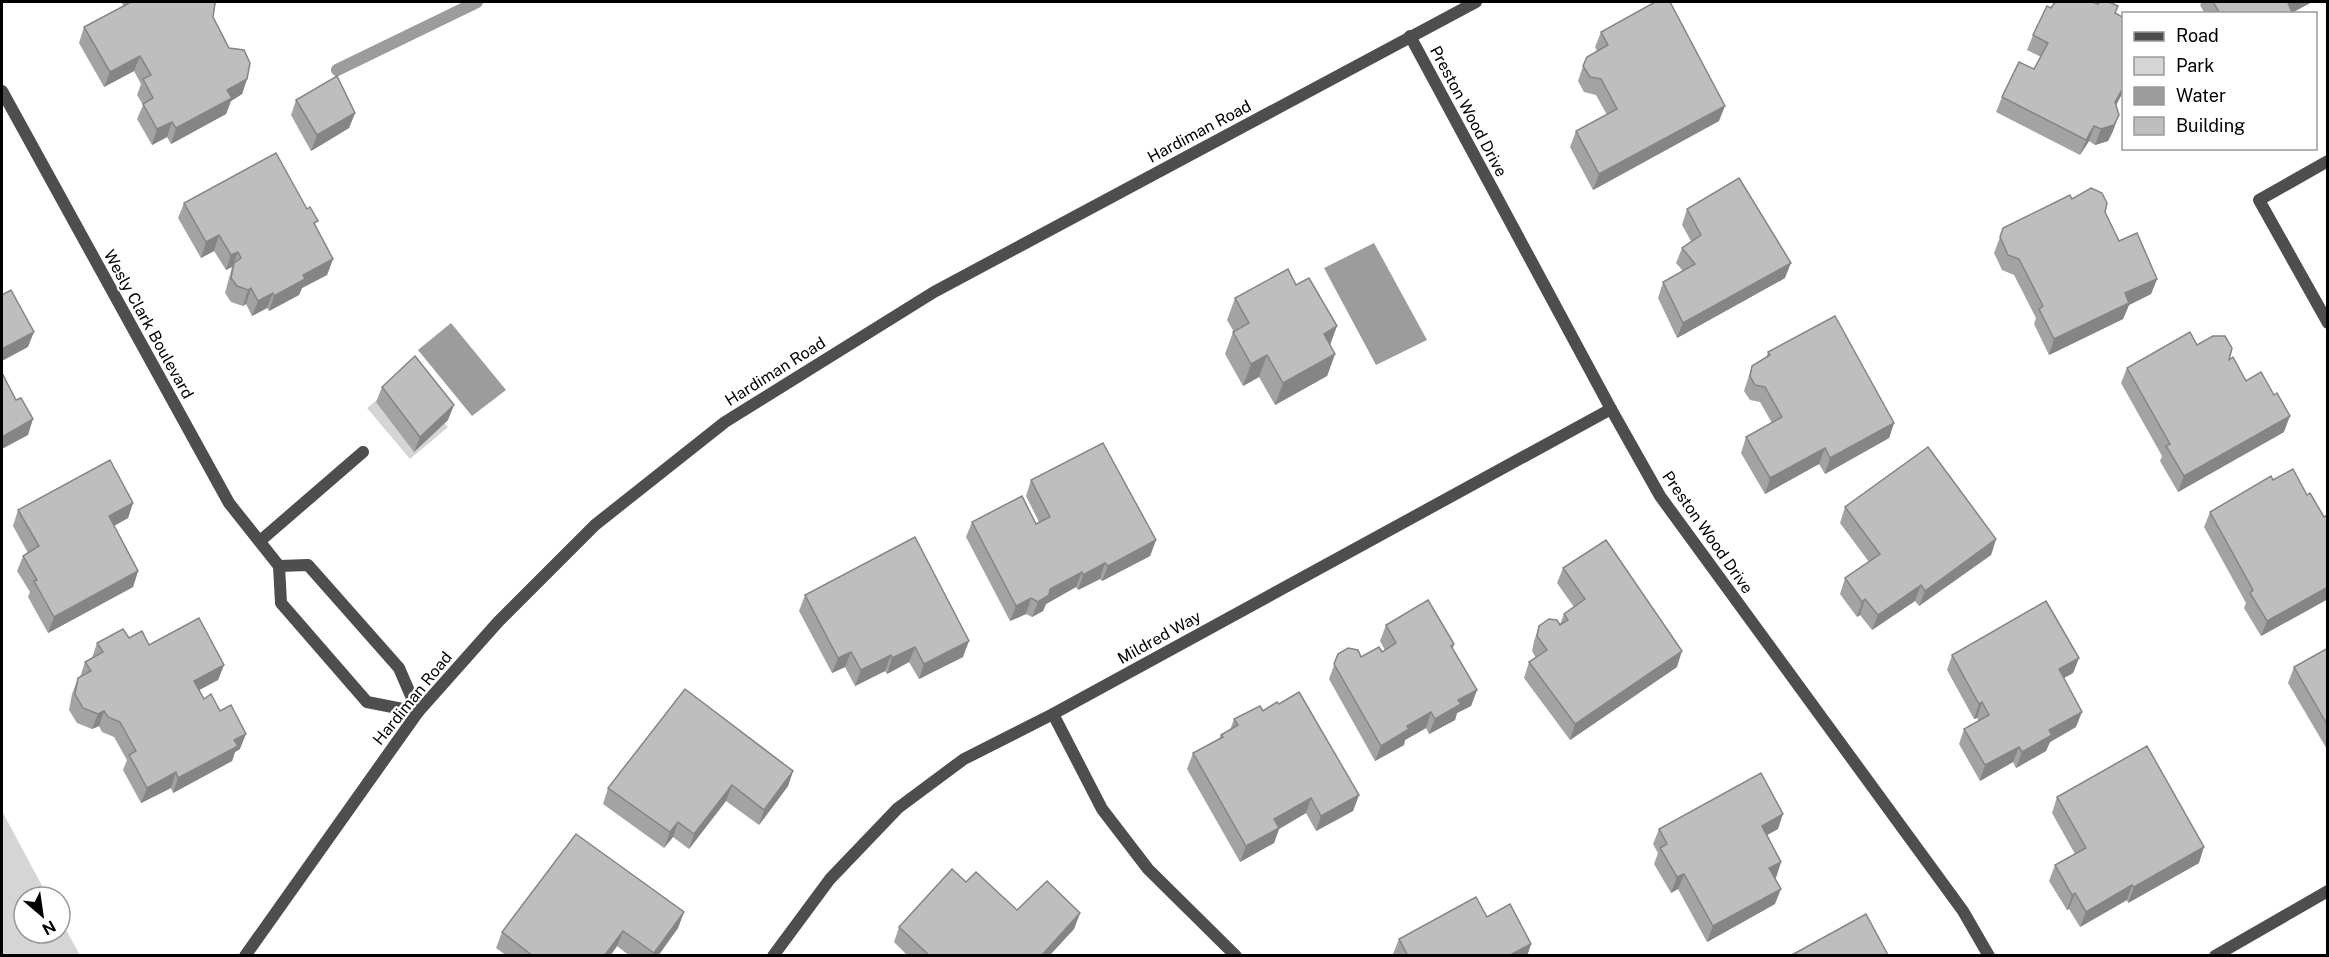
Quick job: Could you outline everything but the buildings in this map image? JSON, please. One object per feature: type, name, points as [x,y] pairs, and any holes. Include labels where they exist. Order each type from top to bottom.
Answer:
[{"type":"street","name":"Hardiman Road","points":[[245,956],[418,712],[498,622],[595,525],[724,422],[934,292],[1476,2]]},
{"type":"street","name":"Preston Wood Drive","points":[[1410,36],[1660,496],[1963,911],[1989,956]]},
{"type":"street","name":"Wesly Clark Boulevard","points":[[2,91],[229,503],[279,566]]},
{"type":"street","points":[[2328,161],[2259,200],[2328,323]]},
{"type":"street","name":"Mildred Way","points":[[773,956],[830,879],[898,808],[964,759],[1053,714],[1611,409]]},
{"type":"street","points":[[260,541],[363,452]]},
{"type":"street","points":[[279,566],[308,566],[399,668],[418,712],[366,702],[281,603],[279,566]]},
{"type":"street","points":[[1053,714],[1102,809],[1148,868],[1236,956]]},
{"type":"street","points":[[2215,956],[2328,891]]},
{"type":"green space","points":[[405,377],[448,427],[410,459],[367,408]]},
{"type":"green space","points":[[2,811],[42,885],[12,885],[12,945],[72,945],[72,941],[80,955],[2,955]]},
{"type":"water","points":[[1374,243],[1427,340],[1376,365],[1324,268]]},
{"type":"water","points":[[451,323],[506,390],[472,416],[418,350]]},
{"type":"waterway","points":[[337,70],[477,2]]}]
